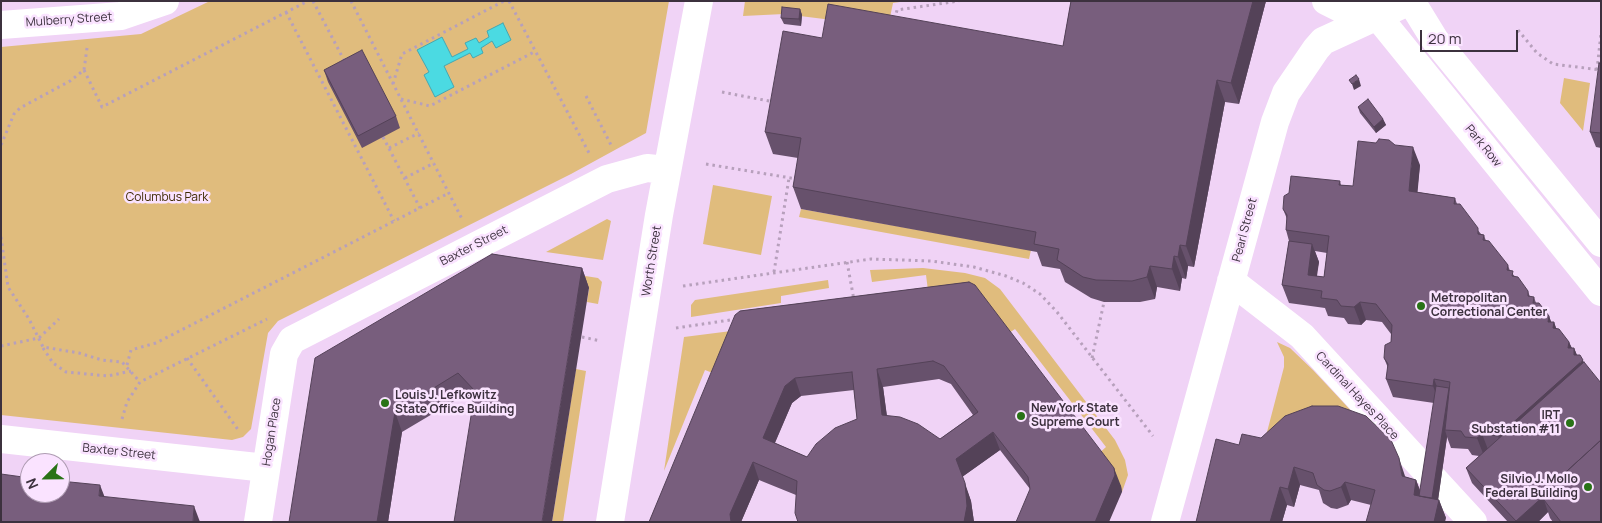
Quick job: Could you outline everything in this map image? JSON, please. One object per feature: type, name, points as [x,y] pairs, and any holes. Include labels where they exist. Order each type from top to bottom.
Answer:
[{"type":"street","name":"Mulberry Street","points":[[1,25],[121,16],[165,1]]},
{"type":"street","name":"Worth Street","points":[[610,522],[667,170],[700,1]]},
{"type":"street","points":[[1326,1],[1350,13],[1371,9]]},
{"type":"street","points":[[1410,1],[1436,40],[1601,243]]},
{"type":"street","name":"Pearl Street","points":[[1165,522],[1275,122],[1286,93],[1323,41],[1371,9],[1410,1]]},
{"type":"street","name":"Park Row","points":[[1371,9],[1601,292]]},
{"type":"street","name":"Baxter Street","points":[[288,343],[296,336],[607,179],[647,168],[667,170]]},
{"type":"street","name":"Cardinal Hayes Place","points":[[1231,282],[1302,336],[1473,522]]},
{"type":"street","name":"Hogan Place","points":[[258,522],[288,343]]},
{"type":"street","name":"Baxter Street","points":[[1,439],[266,468]]},
{"type":"path","points":[[87,48],[84,70],[102,107],[308,1]]},
{"type":"path","points":[[314,1],[349,71]]},
{"type":"path","points":[[351,1],[462,219]]},
{"type":"path","points":[[393,84],[402,54],[504,1]]},
{"type":"path","points":[[509,1],[588,150]]},
{"type":"path","points":[[894,29],[897,10],[959,1]]},
{"type":"path","points":[[286,12],[394,221]]},
{"type":"path","points":[[1518,30],[1537,53],[1553,64],[1599,70],[1601,33]]},
{"type":"path","points":[[401,99],[430,106],[536,51]]},
{"type":"path","points":[[1,145],[14,114],[28,102],[70,81],[84,70]]},
{"type":"path","points":[[722,92],[782,103]]},
{"type":"path","points":[[586,96],[611,145]]},
{"type":"path","points":[[1,126],[8,126]]},
{"type":"path","points":[[389,148],[419,133]]},
{"type":"path","points":[[383,137],[420,208]]},
{"type":"path","points":[[405,178],[434,163]]},
{"type":"path","points":[[706,164],[805,181]]},
{"type":"path","points":[[774,272],[789,178]]},
{"type":"path","points":[[127,365],[131,350],[156,343],[449,193]]},
{"type":"path","points":[[1,237],[8,287],[53,363],[66,372],[108,376],[131,370]]},
{"type":"path","points":[[683,286],[871,259],[931,261],[974,267],[1006,276],[1023,283],[1040,294],[1057,312],[1153,436]]},
{"type":"path","points":[[847,261],[855,309]]},
{"type":"path","points":[[845,303],[854,302]]},
{"type":"path","points":[[1092,358],[1104,302]]},
{"type":"path","points":[[676,328],[741,318]]},
{"type":"path","points":[[1,346],[39,338],[59,319]]},
{"type":"path","points":[[122,419],[127,402],[140,382],[267,319]]},
{"type":"path","points":[[582,337],[601,341]]},
{"type":"path","points":[[43,347],[79,353],[102,360],[122,362],[127,365],[140,382]]},
{"type":"path","points":[[187,358],[239,431]]},
{"type":"green space","name":"Columbus Park","points":[[210,1],[669,1],[646,133],[571,174],[278,321],[268,333],[251,429],[243,437],[232,440],[1,415],[1,47],[141,34]]},
{"type":"green space","points":[[745,1],[907,1],[893,3],[888,27],[784,14],[743,16]]},
{"type":"green space","points":[[1564,78],[1590,83],[1583,131],[1560,103]]},
{"type":"green space","points":[[713,185],[772,196],[761,255],[703,244]]},
{"type":"green space","points":[[801,209],[1031,250],[1029,259],[799,217]]},
{"type":"green space","points":[[607,219],[611,221],[603,260],[546,252]]},
{"type":"green space","points":[[516,265],[598,278],[602,282],[598,304],[587,302],[589,288]]},
{"type":"green space","points":[[923,268],[965,273],[985,278],[1000,289],[1115,440],[1125,460],[1128,475],[1122,492],[1097,455],[1106,447],[1015,329],[1006,335],[930,306],[926,275],[872,282],[870,270]]},
{"type":"green space","points":[[828,280],[829,288],[781,296],[781,303],[691,317],[691,305],[695,300]]},
{"type":"green space","points":[[747,329],[723,377],[705,370],[664,471],[684,337]]},
{"type":"green space","points":[[1277,342],[1290,348],[1313,370],[1372,433],[1261,455],[1284,367],[1284,357]]},
{"type":"green space","points":[[576,369],[586,371],[563,522],[552,522]]},
{"type":"shaded area","points":[[503,23],[511,40],[496,48],[492,41],[481,48],[483,53],[473,58],[470,53],[444,66],[454,87],[435,97],[424,75],[429,72],[417,50],[442,37],[452,57],[468,49],[465,43],[476,38],[479,43],[489,37],[487,31]]},
{"type":"building","points":[[1071,1],[1253,1],[1231,83],[1217,80],[1186,246],[1180,245],[1178,257],[1174,256],[1172,269],[1150,266],[1147,277],[1132,281],[1096,280],[1083,277],[1057,260],[1059,249],[1034,244],[1036,232],[793,187],[801,138],[765,132],[783,31],[822,38],[828,4],[1063,46]]},
{"type":"building","points":[[782,7],[800,9],[799,19],[781,18]]},
{"type":"building","points":[[362,50],[396,116],[358,136],[324,70]]},
{"type":"building","points":[[1599,63],[1601,63],[1601,133],[1590,132]]},
{"type":"building","points":[[1356,75],[1359,79],[1352,84],[1349,80]]},
{"type":"building","points":[[1368,99],[1383,119],[1374,127],[1358,107]]},
{"type":"building","name":"Metropolitan Correctional Center","points":[[1379,139],[1389,140],[1395,145],[1413,147],[1409,191],[1455,198],[1454,204],[1460,204],[1478,228],[1478,234],[1484,235],[1483,240],[1489,241],[1508,265],[1507,270],[1513,271],[1512,276],[1518,277],[1528,291],[1528,296],[1534,297],[1533,303],[1539,303],[1549,316],[1548,322],[1554,322],[1553,328],[1559,329],[1569,342],[1568,348],[1574,348],[1574,355],[1580,355],[1583,360],[1498,436],[1482,434],[1477,438],[1465,437],[1461,431],[1445,430],[1450,382],[1434,379],[1433,386],[1386,379],[1388,364],[1384,358],[1385,345],[1391,342],[1392,325],[1376,304],[1360,302],[1354,307],[1341,306],[1337,300],[1321,298],[1322,291],[1282,285],[1289,241],[1312,244],[1308,275],[1324,277],[1329,236],[1286,230],[1287,215],[1283,209],[1284,196],[1289,193],[1291,176],[1340,181],[1339,185],[1353,186],[1358,141],[1376,143]]},
{"type":"building","name":"Louis J. Lefkowitz State Office Building","points":[[492,254],[582,268],[542,522],[454,522],[475,391],[458,373],[395,412],[377,522],[289,522],[315,358]]},
{"type":"building","name":"New York State Supreme Court","points":[[969,282],[975,285],[1114,468],[1115,475],[1095,522],[1016,522],[1030,489],[1028,477],[993,432],[956,459],[965,483],[967,506],[964,522],[798,522],[795,513],[797,481],[753,462],[730,514],[731,522],[649,522],[735,315],[740,311]],"holes":[[[933,361],[944,366],[978,412],[940,439],[918,424],[900,417],[882,415],[877,369]],[[852,372],[857,419],[835,428],[816,444],[807,457],[763,438],[785,386],[795,378]]]},
{"type":"building","name":"IRT Substation #11","points":[[1584,362],[1601,383],[1601,440],[1545,491],[1546,494],[1516,521],[1466,468]]},
{"type":"building","points":[[1436,386],[1449,388],[1432,498],[1419,496]]},
{"type":"building","points":[[1312,406],[1338,406],[1366,416],[1391,440],[1399,458],[1402,476],[1416,480],[1414,495],[1439,500],[1434,522],[1366,522],[1375,490],[1345,482],[1341,487],[1330,491],[1324,490],[1317,485],[1313,473],[1294,467],[1288,489],[1280,487],[1270,522],[1196,522],[1216,439],[1239,445],[1242,434],[1261,438],[1285,416]]},
{"type":"building","points":[[1601,440],[1601,522],[1561,522],[1544,500],[1543,495],[1548,495],[1545,491]]},
{"type":"building","points":[[1,474],[20,477],[20,503],[70,503],[70,482],[100,485],[99,496],[194,506],[193,522],[1,522]]},
{"type":"place","name":"Metropolitan Correctional Center","points":[[1421,306]]},
{"type":"place","name":"Louis J. Lefkowitz State Office Building","points":[[385,403]]},
{"type":"place","name":"New York State Supreme Court","points":[[1021,416]]},
{"type":"place","name":"IRT Substation #11","points":[[1570,423]]},
{"type":"place","name":"Silvio J. Mollo Federal Building","points":[[1588,487]]}]
